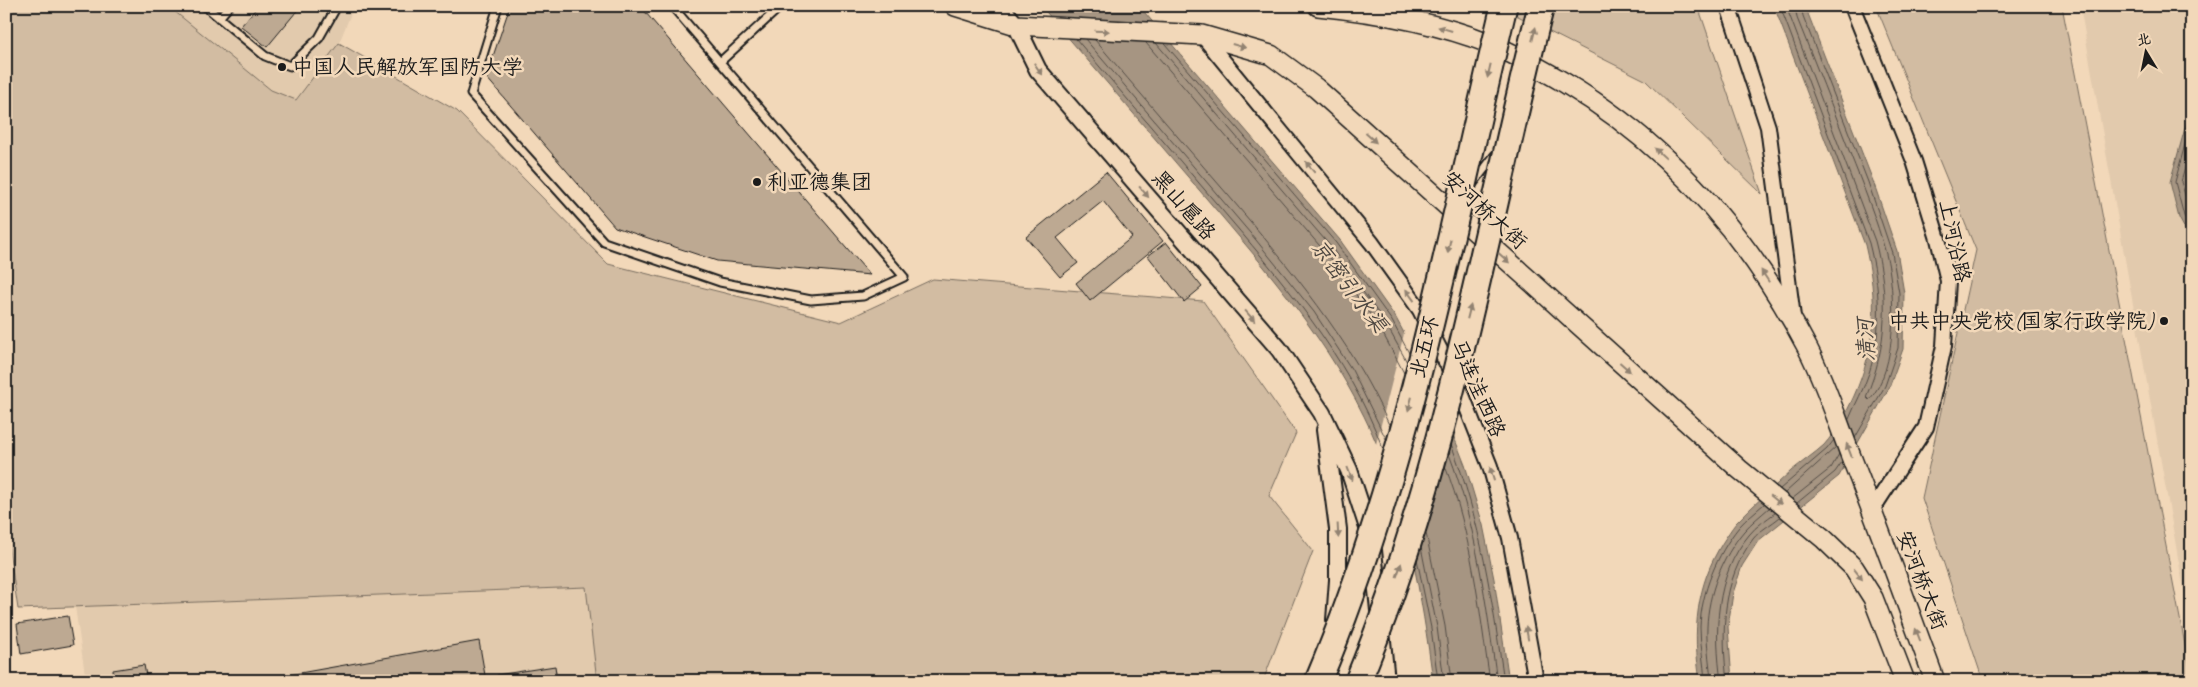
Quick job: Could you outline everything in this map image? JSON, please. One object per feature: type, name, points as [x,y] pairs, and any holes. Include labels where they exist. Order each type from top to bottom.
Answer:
[{"type":"highway","name":"北五环","points":[[1318,681],[1339,631],[1362,566],[1401,435],[1444,266],[1504,6]]},
{"type":"highway","name":"北五环","points":[[1358,681],[1400,566],[1436,447],[1541,6]]},
{"type":"main road","points":[[955,6],[1016,25]]},
{"type":"main road","points":[[1318,6],[1412,20],[1489,43],[1556,78],[1614,114],[1692,182],[1725,220],[1743,243],[1794,323]]},
{"type":"main road","name":"安河桥大街","points":[[1016,25],[1053,29],[1202,36],[1271,54],[1316,88],[1738,469],[1824,539],[1854,568],[1865,583],[1905,681]]},
{"type":"main road","name":"安河桥大街","points":[[1794,323],[1822,380],[1936,681]]},
{"type":"street","name":"黑山扈路","points":[[1000,6],[1016,25],[1038,70],[1279,349],[1322,413],[1349,470],[1372,540],[1386,681]]},
{"type":"street","points":[[1728,6],[1768,127],[1794,323]]},
{"type":"street","name":"上河沿路","points":[[1852,6],[1914,160],[1938,239],[1948,281],[1944,346],[1926,427],[1869,503]]},
{"type":"street","name":"马连洼西路","points":[[1202,36],[1372,243],[1420,310],[1460,390],[1490,466],[1510,538],[1536,681]]},
{"type":"street","points":[[1322,413],[1338,529],[1338,580],[1334,632],[1327,681]]},
{"type":"lane","points":[[205,6],[265,56],[290,66],[319,38],[337,6]]},
{"type":"lane","points":[[219,18],[229,6]]},
{"type":"lane","points":[[498,6],[471,94],[604,242],[720,282],[811,300],[863,296],[904,277],[672,6]]},
{"type":"lane","points":[[720,62],[781,6]]},
{"type":"lane","points":[[1452,211],[1495,155]]},
{"type":"shaded area","points":[[6,6],[168,6],[271,90],[296,100],[339,43],[457,111],[608,264],[841,322],[933,279],[1203,301],[1296,433],[1269,496],[1313,551],[1263,681],[597,681],[586,587],[18,609],[6,530]]},
{"type":"shaded area","name":"中国人民解放军国防大学","points":[[168,6],[354,6],[339,43],[296,100],[271,90]]},
{"type":"shaded area","points":[[1498,6],[1698,6],[1762,194],[1645,80]]},
{"type":"shaded area","points":[[1876,6],[2062,6],[2192,681],[1983,681],[1922,498],[1976,250]]},
{"type":"shaded area","name":"中共中央党校(国家行政学院)","points":[[2080,6],[2192,6],[2192,636]]},
{"type":"shaded area","points":[[586,587],[597,681],[86,681],[75,607]]},
{"type":"water","name":"京密引水渠","points":[[1041,6],[1139,6],[1340,240],[1396,318],[1439,399],[1465,465],[1483,525],[1494,579],[1509,681],[1433,681],[1424,617],[1412,554],[1395,493],[1372,433],[1338,369],[1275,281]]},
{"type":"water","points":[[1774,6],[1805,6],[1873,181],[1897,251],[1904,293],[1903,349],[1889,388],[1839,476],[1758,541],[1742,566],[1733,593],[1728,627],[1732,681],[1700,681],[1696,644],[1698,609],[1707,575],[1714,558],[1736,523],[1791,471],[1824,445],[1833,434],[1862,377],[1871,340],[1873,322],[1872,284],[1865,245]]},
{"type":"water","points":[[2192,103],[2192,242],[2179,218],[2170,182]]},
{"type":"pier","points":[[1405,330],[1442,398],[1409,559],[1401,516],[1375,448]]},
{"type":"building","points":[[258,6],[301,6],[267,47],[241,26]]},
{"type":"building","points":[[510,6],[640,6],[870,275],[717,261],[615,227],[486,77]]},
{"type":"building","points":[[1106,172],[1163,241],[1090,301],[1076,283],[1132,237],[1103,201],[1057,238],[1078,263],[1060,277],[1026,237]]},
{"type":"building","points":[[1166,242],[1202,287],[1184,302],[1148,256]]},
{"type":"building","points":[[68,616],[73,645],[21,654],[17,624]]},
{"type":"building","points":[[479,641],[486,681],[273,681],[272,678]]},
{"type":"building","points":[[144,665],[147,681],[114,681],[113,670]]},
{"type":"building","points":[[555,666],[557,681],[498,681],[497,675]]},
{"type":"place","name":"中国人民解放军国防大学","points":[[282,67]]},
{"type":"place","name":"利亚德集团","points":[[757,182]]},
{"type":"place","name":"中共中央党校(国家行政学院)","points":[[2164,321]]},
{"type":"water label","name":"清河","points":[[1866,340]]}]
